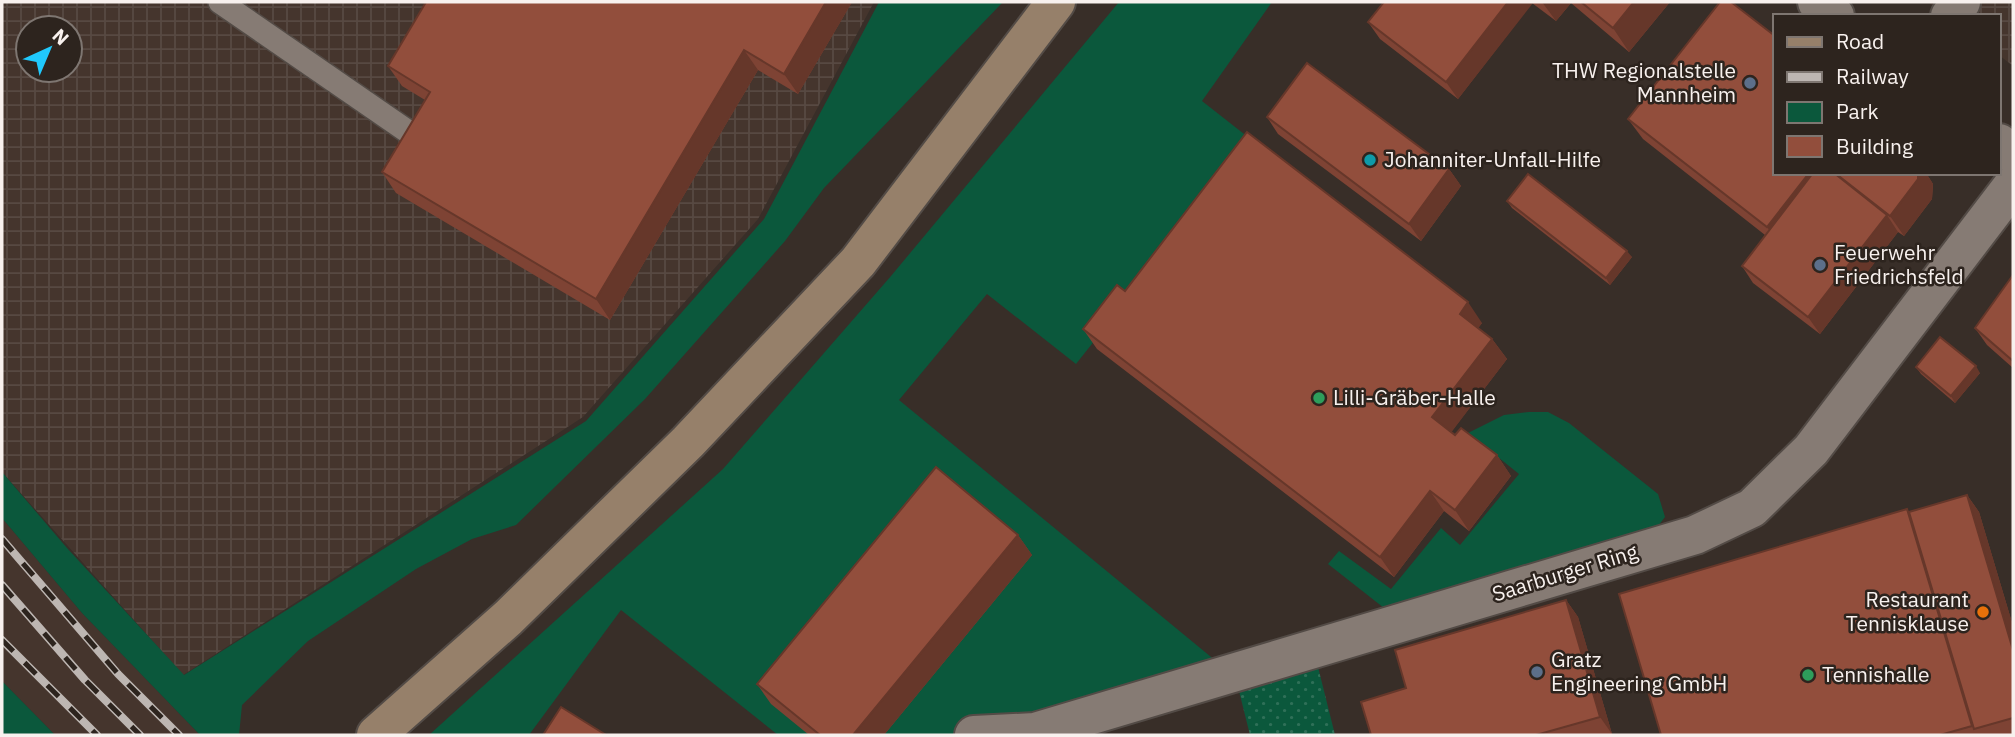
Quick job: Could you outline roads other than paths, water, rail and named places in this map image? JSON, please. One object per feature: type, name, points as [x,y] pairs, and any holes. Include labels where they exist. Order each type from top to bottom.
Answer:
[{"type":"main road","points":[[376,735],[508,618],[678,452],[858,262],[1056,2]]},
{"type":"street","points":[[1817,2],[1832,14]]},
{"type":"street","name":"Saarburger Ring","points":[[974,735],[1035,732],[1695,534],[1752,508],[1811,450],[2013,185]]},
{"type":"lane","points":[[220,2],[407,131]]},
{"type":"railway","points":[[2,539],[118,674],[179,735]]},
{"type":"railway","points":[[2,585],[85,680],[140,735]]},
{"type":"railway","points":[[2,640],[97,735]]},
{"type":"place","name":"THW Regionalstelle Mannheim","points":[[1750,83]]},
{"type":"place","name":"Johanniter-Unfall-Hilfe","points":[[1370,160]]},
{"type":"place","name":"Feuerwehr Friedrichsfeld","points":[[1820,265]]},
{"type":"place","name":"Lilli-Gräber-Halle","points":[[1319,398]]},
{"type":"place","name":"Restaurant Tennisklause","points":[[1983,612]]},
{"type":"place","name":"Gratz Engineering GmbH","points":[[1537,672]]},
{"type":"place","name":"Tennishalle","points":[[1808,675]]}]
